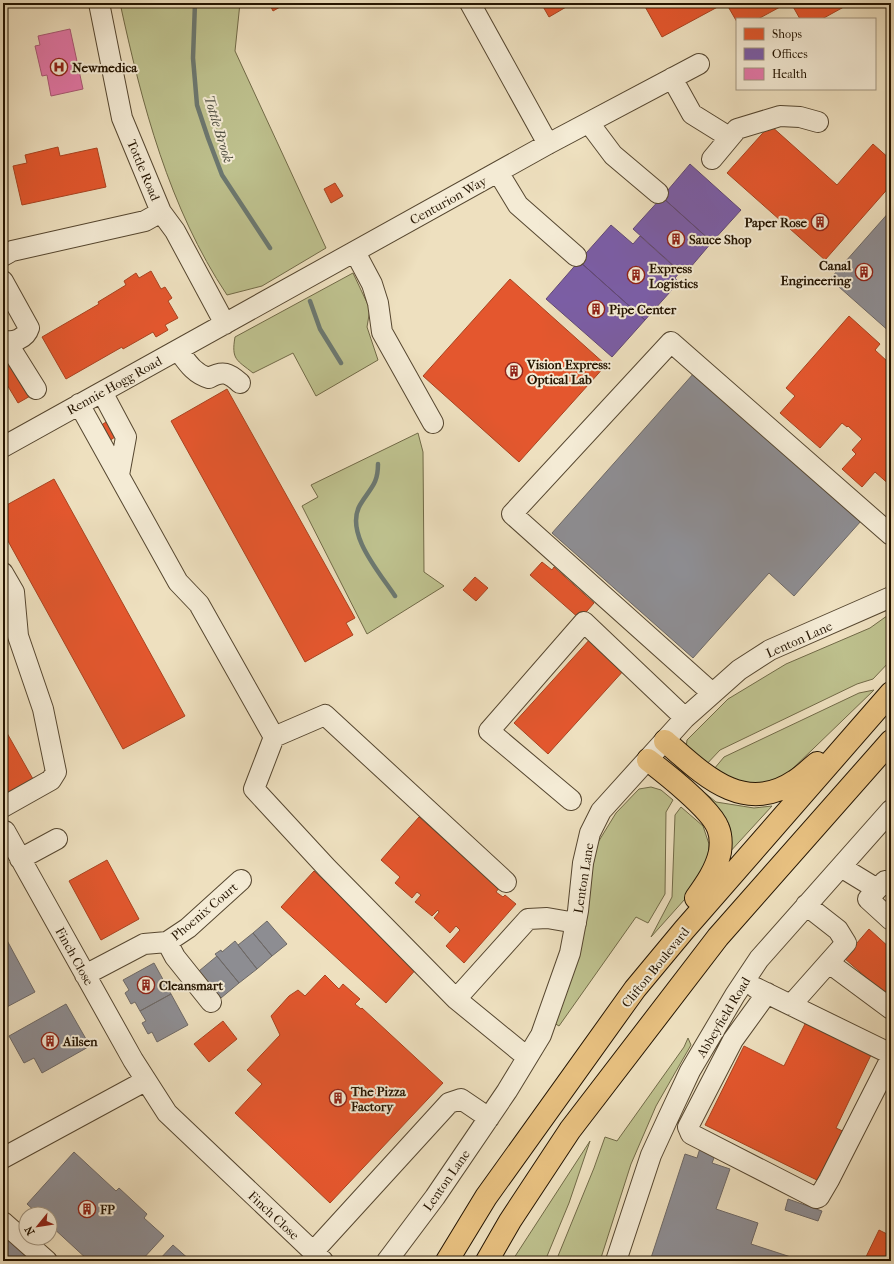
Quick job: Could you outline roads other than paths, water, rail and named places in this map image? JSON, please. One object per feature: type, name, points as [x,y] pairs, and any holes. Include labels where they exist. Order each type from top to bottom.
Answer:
[{"type":"highway","points":[[665,741],[703,775],[737,792],[753,796],[767,793],[795,781],[818,762],[889,696]]},
{"type":"highway","name":"Clifton Boulevard","points":[[447,1261],[486,1197],[635,989],[689,924],[889,696]]},
{"type":"highway","points":[[487,1261],[510,1221],[570,1130],[718,937],[891,741]]},
{"type":"highway","points":[[635,989],[712,876],[721,843],[718,828],[710,817],[677,783],[648,760]]},
{"type":"highway","points":[[496,1261],[510,1221]]},
{"type":"street","name":"Tottle Road","points":[[99,3],[122,118],[161,212],[175,231],[225,324]]},
{"type":"street","points":[[470,3],[548,144]]},
{"type":"street","name":"Centurion Way","points":[[225,324],[548,144],[699,64]]},
{"type":"street","points":[[672,78],[689,109],[729,137]]},
{"type":"street","points":[[712,160],[729,137],[737,129],[780,116],[800,117],[818,122]]},
{"type":"street","points":[[589,123],[613,155],[658,193]]},
{"type":"street","points":[[498,172],[518,204],[576,256]]},
{"type":"street","points":[[3,256],[12,251],[145,221],[161,212]]},
{"type":"street","points":[[355,252],[372,284],[378,304],[382,332],[433,423]]},
{"type":"street","points":[[3,281],[29,328],[28,333],[22,338],[14,341],[4,340]]},
{"type":"street","name":"Rennie Hogg Road","points":[[3,447],[225,324]]},
{"type":"street","points":[[4,340],[36,389]]},
{"type":"street","points":[[712,693],[684,666],[512,514],[671,342],[890,534]]},
{"type":"street","points":[[178,350],[192,369],[204,377],[209,378],[219,373],[232,375],[240,383]]},
{"type":"street","points":[[102,392],[126,437],[119,475]]},
{"type":"street","points":[[79,404],[178,582],[200,604],[274,736]]},
{"type":"street","points":[[3,573],[14,592],[18,636],[43,709],[56,772],[51,780],[3,807]]},
{"type":"street","name":"Lenton Lane","points":[[387,1261],[435,1197],[489,1118],[544,1028],[570,953],[576,923],[583,863],[590,833],[601,811],[685,718],[739,670],[770,650],[891,597]]},
{"type":"street","points":[[571,800],[489,731],[584,622],[685,718]]},
{"type":"street","points":[[506,882],[325,715],[274,736],[254,789],[327,868],[456,998],[527,1058]]},
{"type":"street","name":"Abbeyfield Road","points":[[616,1261],[651,1155],[690,1071],[744,982],[759,959],[891,810]]},
{"type":"street","name":"Finch Close","points":[[5,832],[145,1081],[167,1114],[318,1257]]},
{"type":"street","points":[[20,859],[56,840]]},
{"type":"street","points":[[841,867],[884,888],[868,899],[891,920]]},
{"type":"street","name":"Phoenix Court","points":[[85,975],[144,944],[167,942],[188,928],[241,880]]},
{"type":"street","points":[[791,1005],[846,944],[838,930],[806,905]]},
{"type":"street","points":[[456,998],[528,919],[547,918],[576,923]]},
{"type":"street","name":"Phoenix Court","points":[[167,942],[175,956],[211,1002]]},
{"type":"street","points":[[829,962],[891,1009]]},
{"type":"street","points":[[744,982],[891,1054]]},
{"type":"street","points":[[767,993],[733,1040],[724,1056],[688,1127],[691,1134],[816,1198],[819,1197],[891,1058]]},
{"type":"street","points":[[3,1158],[145,1081]]},
{"type":"street","points":[[318,1257],[449,1104],[461,1099],[489,1118]]},
{"type":"street","points":[[3,1222],[47,1261]]},
{"type":"waterway","name":"Tottle Brook","points":[[195,3],[193,58],[197,105],[222,175],[270,248]]},
{"type":"waterway","name":"Tottle Brook","points":[[310,301],[320,329],[341,363]]},
{"type":"waterway","name":"Tottle Brook","points":[[378,464],[375,482],[360,505],[356,516],[357,528],[360,540],[366,552],[395,596]]},
{"type":"place","name":"Newmedica","points":[[59,67]]},
{"type":"place","name":"Paper Rose","points":[[820,222]]},
{"type":"place","name":"Sauce Shop","points":[[676,239]]},
{"type":"place","name":"Canal Engineering","points":[[864,272]]},
{"type":"place","name":"Express Logistics","points":[[636,275]]},
{"type":"place","name":"Pipe Center","points":[[596,309]]},
{"type":"place","name":"Vision Express: Optical Lab","points":[[514,371]]},
{"type":"place","name":"Cleansmart","points":[[146,985]]},
{"type":"place","name":"Ailsen","points":[[50,1041]]},
{"type":"place","name":"The Pizza Factory","points":[[338,1098]]},
{"type":"place","name":"FP","points":[[87,1209]]}]
